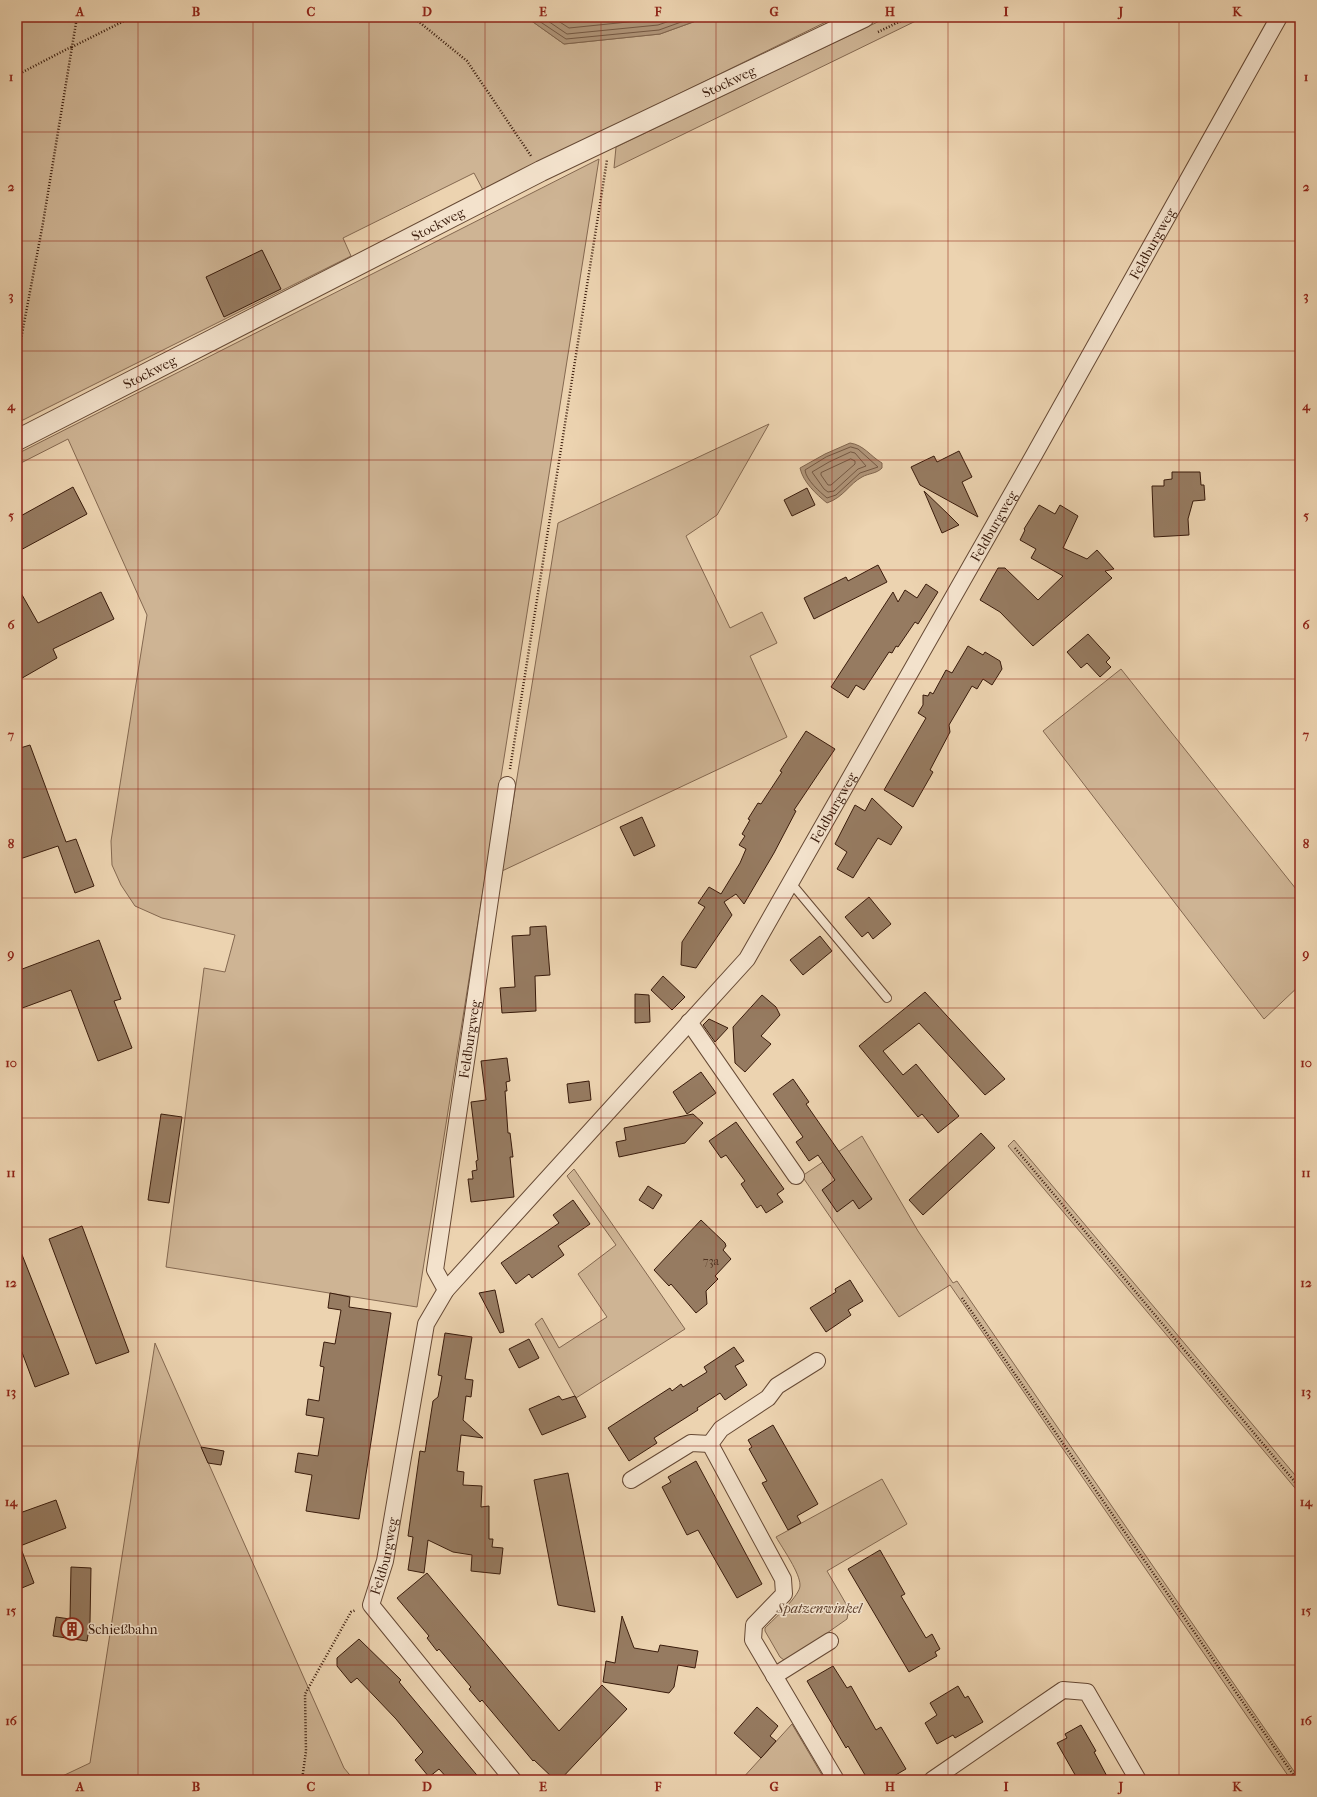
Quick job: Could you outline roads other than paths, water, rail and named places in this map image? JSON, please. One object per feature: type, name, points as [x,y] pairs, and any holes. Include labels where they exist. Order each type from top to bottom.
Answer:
[{"type":"street","name":"Stockweg","points":[[17,440],[541,171],[864,17]]},
{"type":"street","name":"Feldburgweg","points":[[513,1780],[371,1605],[385,1560],[426,1324],[446,1290],[747,958],[1038,448],[1279,17]]},
{"type":"street","name":"Feldburgweg","points":[[446,1290],[435,1270],[507,785]]},
{"type":"street","points":[[689,1022],[796,1176]]},
{"type":"street","points":[[710,1444],[721,1428],[768,1398],[777,1386],[817,1361]]},
{"type":"street","points":[[631,1480],[691,1443],[710,1444]]},
{"type":"street","points":[[710,1444],[783,1579],[784,1594],[754,1625],[753,1640],[836,1780]]},
{"type":"street","points":[[774,1676],[830,1640]]},
{"type":"street","points":[[932,1780],[1063,1690],[1087,1692],[1138,1780]]},
{"type":"lane","points":[[791,883],[887,998]]},
{"type":"water","points":[[526,17],[707,17],[660,34],[564,44]]},
{"type":"water","points":[[850,443],[863,448],[882,463],[882,468],[857,480],[842,494],[827,503],[814,492],[807,483],[800,468],[825,454]]},
{"type":"place","name":"Schießbahn","points":[[72,1629]]},
{"type":"park label","name":"Spatzenwinkel","points":[[819,1608]]}]
